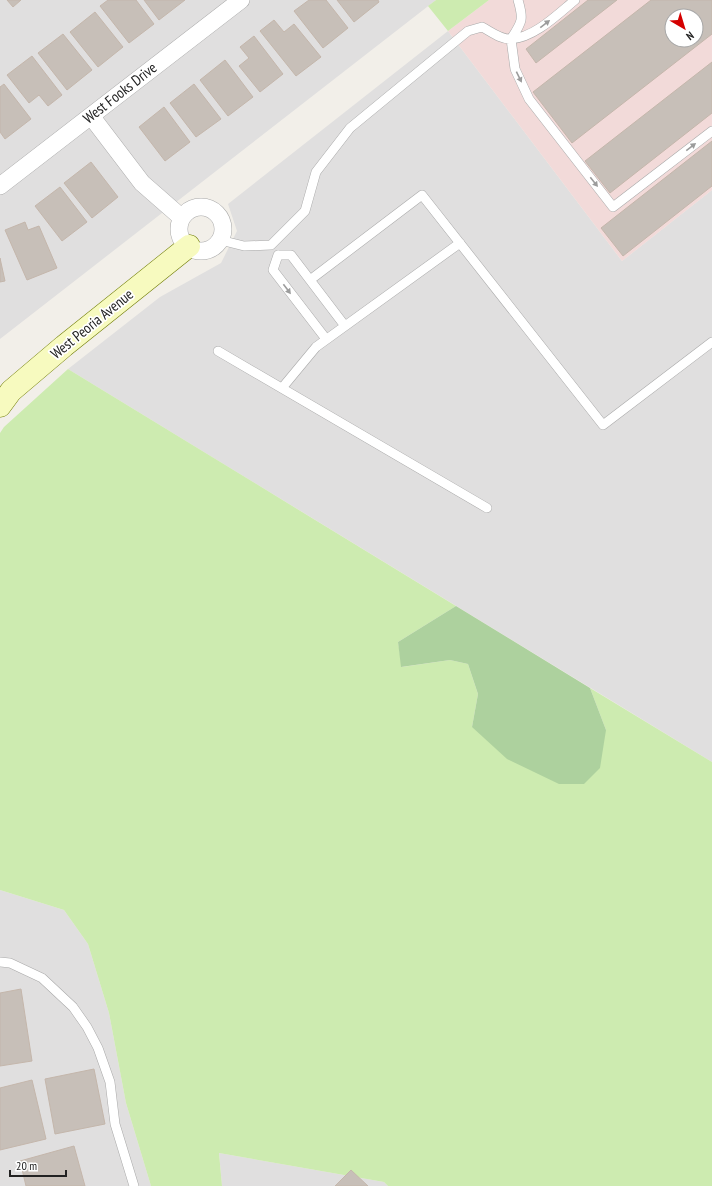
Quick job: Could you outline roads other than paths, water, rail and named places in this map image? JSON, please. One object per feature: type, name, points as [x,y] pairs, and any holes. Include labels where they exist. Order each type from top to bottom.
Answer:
[{"type":"street","name":"West Fooks Drive","points":[[0,186],[241,0]]},
{"type":"street","points":[[91,116],[142,183],[182,218]]},
{"type":"street","points":[[200,206],[214,210],[223,222],[223,230],[220,240],[212,248],[206,250],[199,250],[189,246],[182,239],[179,232],[179,225],[186,212],[200,206]]},
{"type":"street","name":"West Peoria Avenue","points":[[0,406],[11,391],[64,346],[189,246]]},
{"type":"lane","points":[[518,0],[522,12],[521,23],[511,39],[515,69],[529,99],[613,208],[712,131]]},
{"type":"lane","points":[[220,240],[244,246],[271,245],[305,211],[316,172],[350,128],[468,32],[482,27],[502,38],[511,39],[533,33],[575,0]]},
{"type":"lane","points":[[310,280],[422,195],[604,424],[712,342]]},
{"type":"lane","points":[[282,388],[316,347],[460,243]]},
{"type":"lane","points":[[271,245],[278,255]]},
{"type":"lane","points":[[278,255],[291,255],[345,326]]},
{"type":"lane","points":[[278,255],[273,270],[326,339]]},
{"type":"lane","points":[[218,351],[487,508]]},
{"type":"lane","points":[[0,962],[10,963],[42,978],[73,1007],[87,1027],[98,1048],[110,1082],[115,1124],[134,1186]]}]
